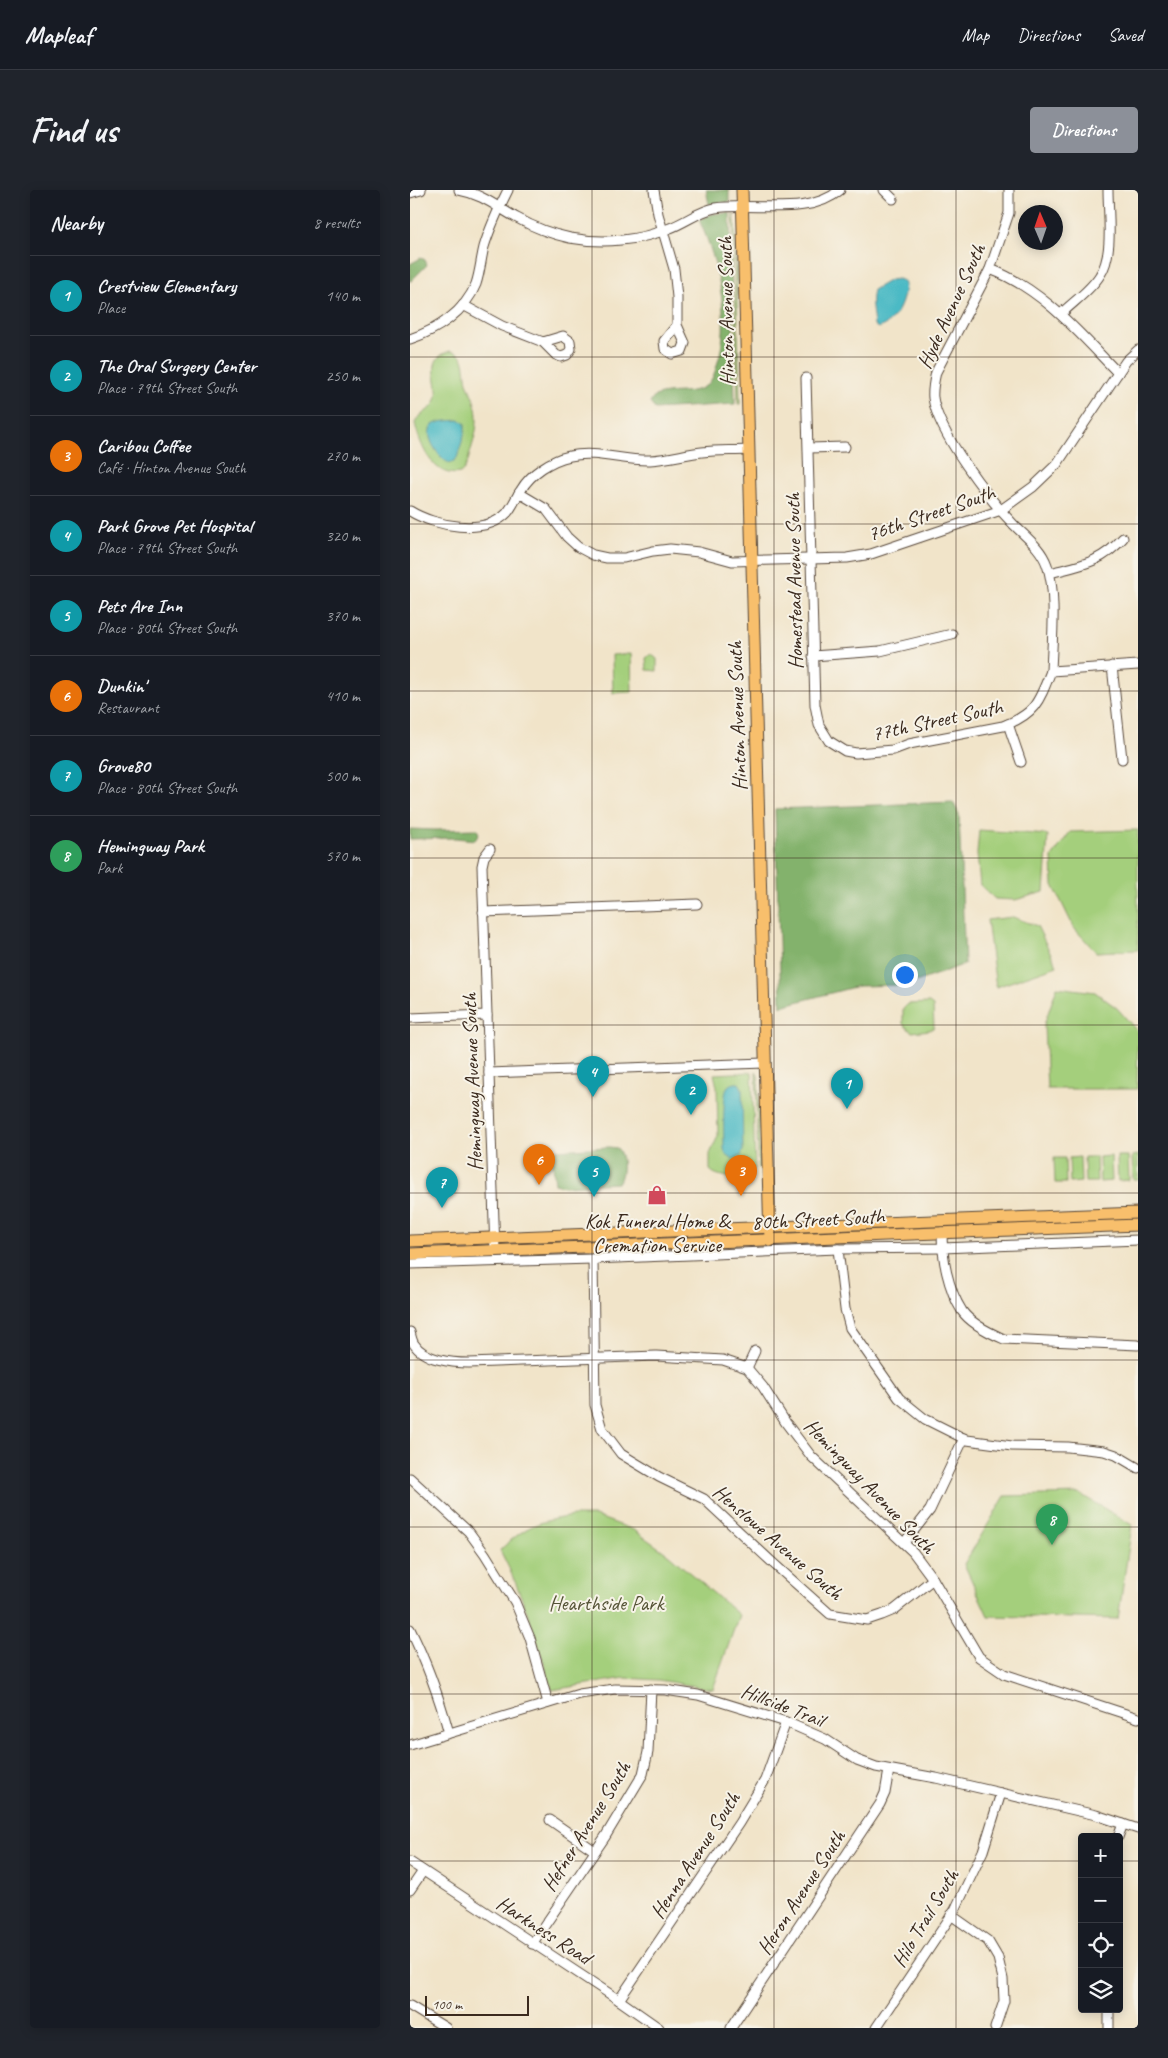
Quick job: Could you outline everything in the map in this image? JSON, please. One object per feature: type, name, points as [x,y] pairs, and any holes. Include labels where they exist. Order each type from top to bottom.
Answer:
[{"type":"main road","name":"Hinton Avenue South","points":[[742,190],[770,1241]]},
{"type":"main road","name":"80th Street South","points":[[410,1241],[1138,1213]]},
{"type":"main road","name":"80th Street South","points":[[410,1254],[1138,1225]]},
{"type":"street","points":[[410,193],[421,190]]},
{"type":"street","points":[[459,190],[485,198],[538,228],[576,239],[620,240],[663,231],[704,211],[716,208],[790,206],[819,202],[832,197],[840,190]]},
{"type":"street","points":[[410,339],[440,325],[464,305],[476,282],[486,241],[508,190]]},
{"type":"street","points":[[654,190],[658,214],[675,274],[677,325]]},
{"type":"street","points":[[884,190],[893,199]]},
{"type":"street","name":"Hyde Avenue South","points":[[1009,190],[1009,213],[990,269],[936,372],[933,384],[933,399],[938,415],[963,462],[1001,510],[1037,546],[1050,572],[1052,592],[1051,671]]},
{"type":"street","points":[[1061,314],[1100,277],[1105,266],[1109,235],[1108,190]]},
{"type":"street","points":[[990,269],[1022,285],[1061,314],[1118,373]]},
{"type":"street","points":[[464,305],[502,326],[543,342]]},
{"type":"street","name":"76th Street South","points":[[518,493],[543,507],[571,541],[595,556],[621,559],[653,550],[678,549],[699,552],[726,561],[810,560],[847,558],[871,554],[1001,510],[1033,487],[1057,464],[1126,361],[1138,350]]},
{"type":"street","name":"Homestead Avenue South","points":[[806,378],[814,705],[822,733],[829,741],[845,752],[864,753]]},
{"type":"street","points":[[809,448],[845,447]]},
{"type":"street","points":[[410,511],[426,519],[447,525],[468,526],[499,520],[507,513],[526,482],[539,470],[554,461],[571,455],[594,454],[628,460],[650,460],[703,452],[748,450]]},
{"type":"street","points":[[1050,572],[1101,558],[1111,552],[1123,538]]},
{"type":"street","points":[[813,656],[880,651],[952,634]]},
{"type":"street","points":[[1051,671],[1138,665]]},
{"type":"street","points":[[1112,666],[1122,760]]},
{"type":"street","name":"77th Street South","points":[[864,753],[893,750],[909,744],[1019,721],[1029,713],[1041,698],[1051,671]]},
{"type":"street","points":[[1008,724],[1021,762]]},
{"type":"street","name":"Hemingway Avenue South","points":[[490,849],[484,857],[482,865],[495,1251]]},
{"type":"street","points":[[483,912],[697,904]]},
{"type":"street","points":[[410,1018],[487,1015]]},
{"type":"street","points":[[489,1073],[764,1063]]},
{"type":"street","points":[[942,1232],[942,1248],[949,1283],[962,1312],[989,1332],[1004,1339],[1138,1345]]},
{"type":"street","name":"80th Street South","points":[[410,1264],[838,1249],[942,1248],[1138,1240]]},
{"type":"street","points":[[838,1249],[845,1309],[850,1328],[899,1398],[925,1419],[964,1438],[1012,1446],[1068,1447],[1104,1451],[1116,1455],[1138,1468]]},
{"type":"street","name":"Henslowe Avenue South","points":[[593,1259],[594,1380],[598,1416],[602,1429],[620,1454],[659,1477],[704,1499],[830,1614],[867,1620],[882,1615],[894,1610],[934,1579]]},
{"type":"street","points":[[410,1332],[414,1344],[425,1353],[450,1362],[656,1356],[702,1357],[723,1360],[747,1368],[755,1351]]},
{"type":"street","name":"Hemingway Avenue South","points":[[747,1368],[763,1387],[786,1423],[811,1456],[913,1552],[934,1579],[979,1657],[1004,1674],[1138,1718]]},
{"type":"street","points":[[904,1543],[930,1510],[964,1438]]},
{"type":"street","points":[[410,1478],[469,1532],[515,1602],[530,1638],[548,1703]]},
{"type":"street","points":[[410,1629],[436,1688],[449,1734]]},
{"type":"street","name":"Hillside Trail","points":[[410,1745],[579,1694],[615,1689],[651,1689],[698,1695],[786,1722],[825,1739],[857,1760],[889,1770],[1096,1815],[1138,1829]]},
{"type":"street","name":"Hefner Avenue South","points":[[532,1944],[595,1851],[642,1774],[648,1752],[651,1689]]},
{"type":"street","name":"Henna Avenue South","points":[[619,2000],[739,1823],[765,1780],[786,1722]]},
{"type":"street","name":"Heron Avenue South","points":[[731,2028],[880,1804],[885,1793],[889,1770]]},
{"type":"street","name":"Hilo Trail South","points":[[876,2028],[952,1915],[983,1851],[993,1824],[1001,1793]]},
{"type":"street","points":[[550,1820],[595,1851]]},
{"type":"street","points":[[1120,1833],[1123,1824]]},
{"type":"street","name":"Harkness Road","points":[[410,1862],[659,2028]]},
{"type":"street","points":[[410,1890],[423,1871]]},
{"type":"street","points":[[952,1915],[988,1940],[998,1958],[1003,1979],[1004,2001],[995,2028]]},
{"type":"street","points":[[410,2006],[446,2028]]},
{"type":"street","points":[[1109,2013],[1110,2028]]},
{"type":"green space","points":[[706,190],[729,190],[729,202],[709,204]]},
{"type":"green space","points":[[730,213],[735,404],[655,409],[650,403],[655,396],[701,388],[709,383],[715,373],[721,348],[723,310],[721,291],[712,253],[699,220],[713,214]]},
{"type":"green space","points":[[733,214],[735,221],[740,404],[738,404]]},
{"type":"green space","points":[[421,258],[425,260],[427,265],[410,282],[410,264]]},
{"type":"green space","points":[[450,351],[460,355],[464,363],[467,382],[476,410],[477,423],[474,441],[464,469],[460,473],[442,471],[435,465],[424,449],[415,423],[436,400],[435,366],[437,360]],"holes":[[[459,420],[452,462],[440,456],[430,436],[437,423]]]},
{"type":"green space","points":[[631,654],[632,692],[613,693],[612,655]]},
{"type":"green space","points":[[651,654],[657,659],[657,671],[647,670],[646,658]]},
{"type":"green space","points":[[953,802],[959,814],[965,964],[908,985],[858,986],[781,1006],[775,809]]},
{"type":"green space","points":[[410,829],[477,829],[479,834],[475,840],[456,838],[410,839]]},
{"type":"green space","points":[[979,830],[1048,835],[1044,892],[1015,900],[995,899],[980,885],[977,854]]},
{"type":"green space","points":[[1138,830],[1138,950],[1096,952],[1074,928],[1053,885],[1052,857],[1070,832]]},
{"type":"green space","points":[[1013,917],[1037,926],[1057,966],[996,987],[987,920]]},
{"type":"green space","points":[[1057,987],[1095,992],[1117,1008],[1138,1032],[1137,1089],[1047,1089],[1044,1025]]},
{"type":"green space","points":[[929,1003],[933,1006],[934,1027],[930,1030],[912,1032],[903,1024],[903,1009],[908,1004]]},
{"type":"green space","points":[[756,1071],[758,1076],[760,1168],[758,1169]]},
{"type":"green space","points":[[752,1072],[755,1169],[746,1171],[735,1180],[715,1174],[710,1170],[710,1154],[718,1136],[717,1087],[714,1074]]},
{"type":"green space","points":[[617,1148],[621,1155],[622,1170],[618,1183],[565,1186],[555,1184],[552,1156],[555,1150]]},
{"type":"green space","points":[[1138,1155],[1138,1180],[1133,1180],[1132,1156]]},
{"type":"green space","points":[[1111,1156],[1112,1181],[1100,1182],[1099,1157]]},
{"type":"green space","points":[[1117,1156],[1128,1156],[1129,1180],[1118,1181]]},
{"type":"green space","points":[[1080,1157],[1081,1182],[1070,1183],[1069,1158]]},
{"type":"green space","points":[[1084,1157],[1096,1157],[1097,1182],[1085,1182]]},
{"type":"green space","points":[[1054,1158],[1065,1158],[1066,1183],[1055,1183]]},
{"type":"green space","points":[[1080,1494],[1132,1525],[1118,1619],[988,1616],[964,1564],[1005,1496]]},
{"type":"green space","name":"Hearthside Park","points":[[574,1516],[595,1516],[634,1530],[669,1555],[739,1615],[713,1689],[658,1680],[625,1678],[552,1690],[523,1601],[500,1550],[534,1525]]},
{"type":"water","points":[[898,279],[904,281],[905,285],[901,305],[890,321],[878,328],[874,325],[873,290],[890,280]]},
{"type":"water","points":[[459,420],[465,423],[465,432],[457,458],[449,463],[441,457],[434,447],[431,441],[430,430],[434,424]]},
{"type":"water","points":[[739,1083],[742,1088],[743,1151],[741,1156],[732,1159],[726,1155],[724,1149],[724,1106],[726,1090],[728,1086]]},
{"type":"place","name":"Park Grove Pet Hospital","points":[[593,1097]]},
{"type":"place","name":"Crestview Elementary","points":[[847,1109]]},
{"type":"place","name":"The Oral Surgery Center","points":[[691,1115]]},
{"type":"place","name":"Dunkin'","points":[[539,1185]]},
{"type":"place","name":"Kok Funeral Home & Cremation Service","points":[[657,1195]]},
{"type":"place","name":"Caribou Coffee","points":[[741,1196]]},
{"type":"place","name":"Pets Are Inn","points":[[594,1197]]},
{"type":"place","name":"Grove80","points":[[442,1208]]},
{"type":"place","name":"Hemingway Park","points":[[1052,1545]]}]
